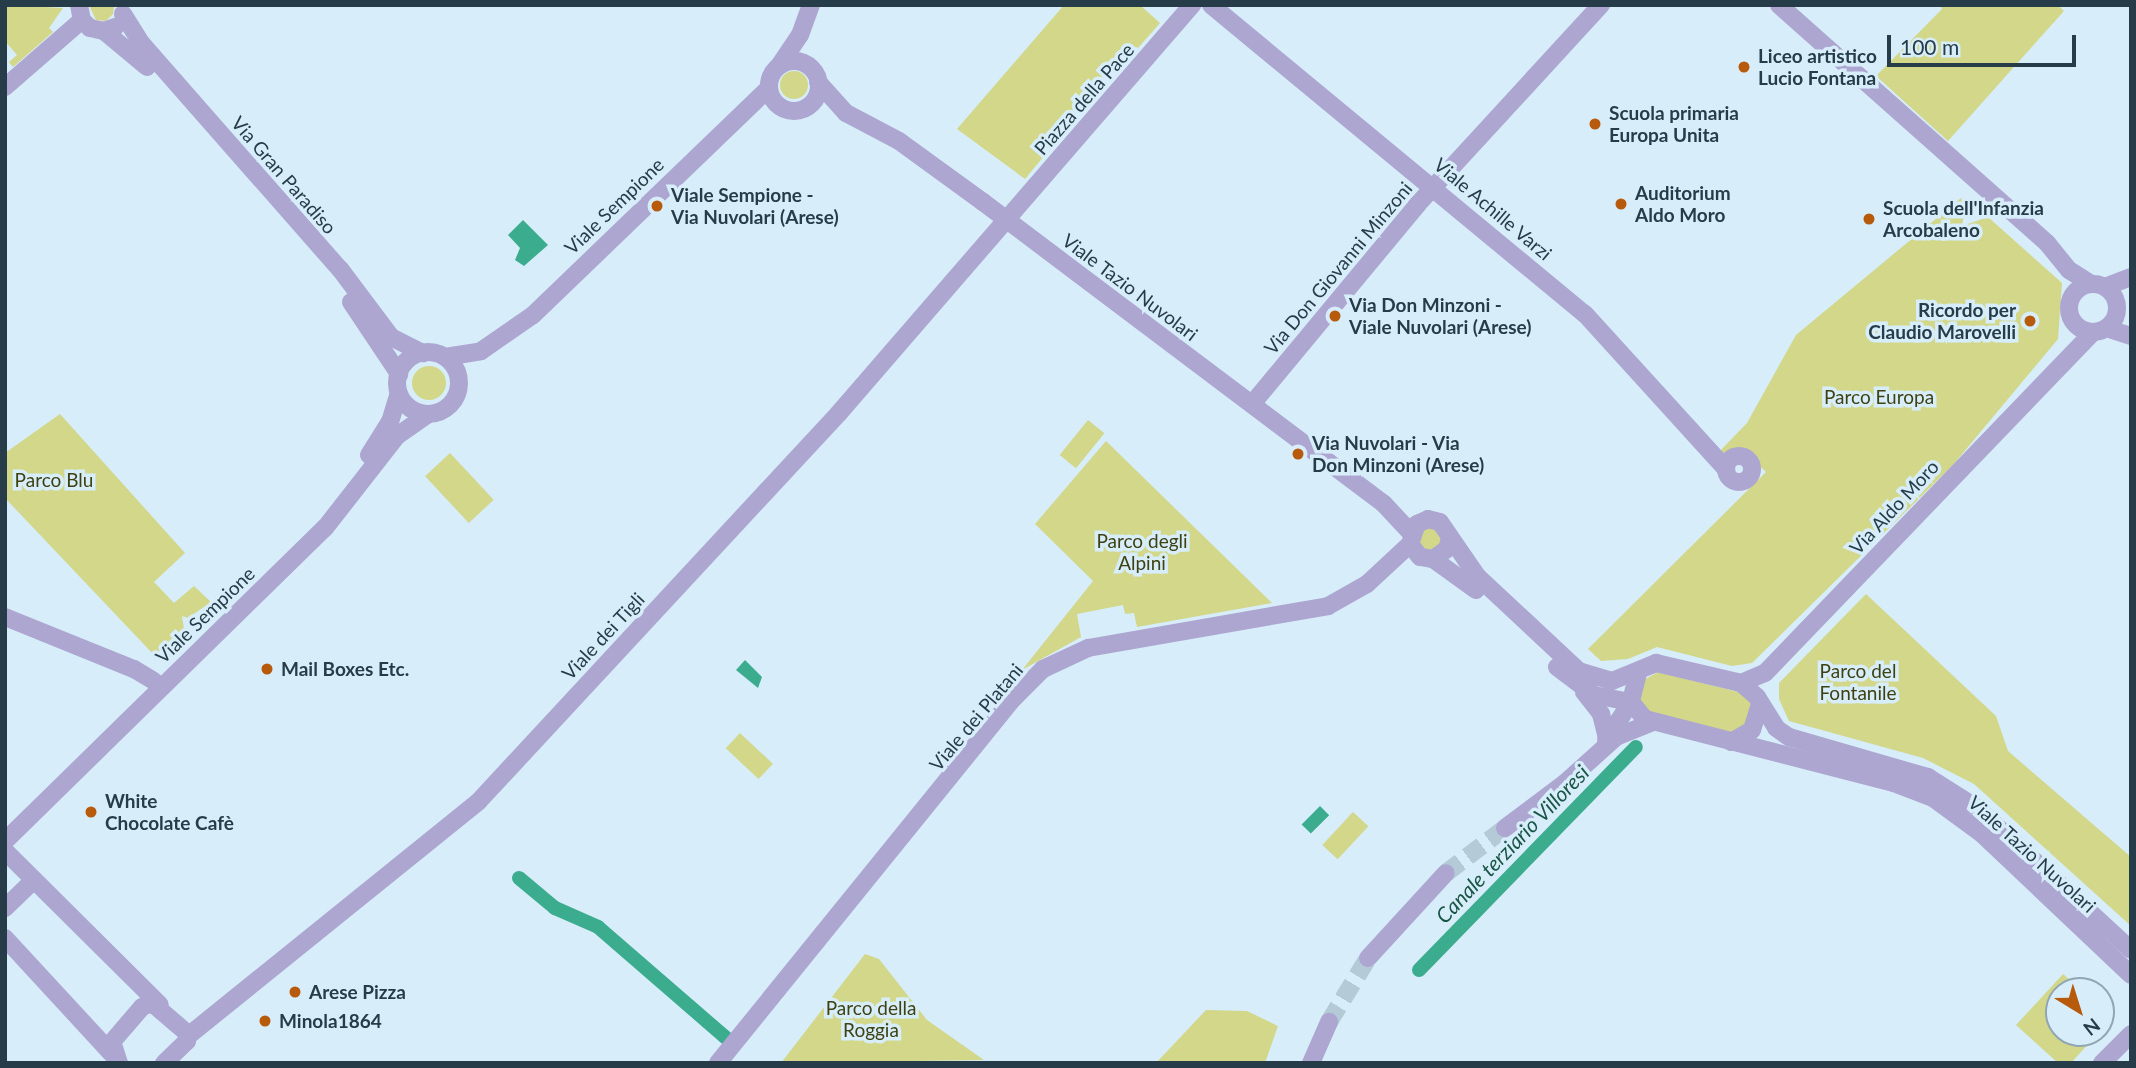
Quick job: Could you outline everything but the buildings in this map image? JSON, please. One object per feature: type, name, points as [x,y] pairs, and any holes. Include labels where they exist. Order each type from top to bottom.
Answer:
[{"type":"street","points":[[800,35],[807,66],[818,82],[816,97],[806,108],[792,111],[778,106],[769,88],[779,66],[800,35],[811,5]]},
{"type":"street","name":"Piazza della Pace","points":[[1008,221],[1192,5]]},
{"type":"street","name":"Viale Achille Varzi","points":[[1211,5],[1585,314],[1726,469]]},
{"type":"street","name":"Via Don Giovanni Minzoni","points":[[1252,404],[1433,187],[1601,5]]},
{"type":"street","points":[[1779,5],[2029,229],[2069,270],[2098,286],[2113,321],[2131,336]]},
{"type":"street","points":[[5,87],[89,21],[118,23],[124,9]]},
{"type":"street","name":"Via Gran Paradiso","points":[[124,9],[142,44],[340,269],[391,337],[423,353]]},
{"type":"street","name":"Via Gran Paradiso","points":[[89,21],[133,51],[331,276],[399,374]]},
{"type":"street","points":[[779,66],[793,62],[807,66]]},
{"type":"street","name":"Viale Tazio Nuvolari","points":[[818,82],[846,113]]},
{"type":"street","name":"Viale Sempione","points":[[459,382],[481,351],[533,315],[769,88]]},
{"type":"street","name":"Viale Sempione","points":[[742,116],[778,106]]},
{"type":"street","name":"Viale Tazio Nuvolari","points":[[806,108],[846,113],[900,141],[1008,221],[1384,504],[1419,543],[1455,570],[1580,687],[1606,699],[1631,702],[1637,712],[1653,722],[1894,783],[1933,798],[1982,834],[2131,975]]},
{"type":"street","name":"Viale dei Tigli","points":[[164,1063],[188,1036],[461,819],[839,413],[1008,221]]},
{"type":"street","points":[[2029,229],[2071,298],[2074,323],[2113,321]]},
{"type":"street","points":[[2071,298],[2098,286],[2131,277]]},
{"type":"street","name":"Via Aldo Moro","points":[[1741,683],[1765,673],[2053,369],[2113,321],[2131,293]]},
{"type":"street","name":"Via Aldo Moro","points":[[2053,369],[2074,323]]},
{"type":"street","name":"Viale Sempione","points":[[445,357],[481,351]]},
{"type":"street","points":[[423,353],[445,357],[459,382],[450,405],[428,414],[410,408],[399,393],[399,374],[408,360],[423,353]]},
{"type":"street","name":"Viale Sempione","points":[[5,828],[330,507],[387,429],[399,393]]},
{"type":"street","name":"Viale Sempione","points":[[5,841],[330,523],[397,436],[428,414]]},
{"type":"street","points":[[1440,522],[1450,538],[1443,554],[1419,543],[1440,522]]},
{"type":"street","name":"Viale Tazio Nuvolari","points":[[1450,538],[1477,576],[1579,671],[1612,681],[1638,673],[1650,664],[1669,664],[1741,683],[1758,700],[1776,728],[1789,737],[1905,768],[1958,794],[2131,950]]},
{"type":"street","name":"Viale dei Platani","points":[[718,1063],[1014,698],[1043,669],[1088,648],[1328,606],[1378,575],[1419,543]]},
{"type":"street","points":[[5,617],[134,669],[154,681]]},
{"type":"street","points":[[1505,828],[1565,783],[1603,745],[1631,702],[1638,673]]},
{"type":"street","name":"Via Aldo Moro","points":[[1758,700],[1765,673]]},
{"type":"street","points":[[1580,687],[1601,713],[1603,745]]},
{"type":"street","points":[[1731,741],[1752,730],[1758,700]]},
{"type":"street","points":[[1603,745],[1626,731],[1653,722]]},
{"type":"street","points":[[5,851],[32,882],[160,1005],[188,1036]]},
{"type":"street","points":[[1368,958],[1446,873]]},
{"type":"street","points":[[5,908],[32,882]]},
{"type":"street","points":[[5,938],[109,1055],[142,1007],[160,1005]]},
{"type":"street","points":[[1311,1063],[1329,1022]]},
{"type":"street","points":[[2102,1063],[2125,1039],[2131,1026]]},
{"type":"green space","points":[[5,5],[63,8],[49,28],[53,32],[13,67],[9,62],[17,55],[5,41]]},
{"type":"green space","points":[[89,5],[114,5],[113,14],[106,21],[96,20]]},
{"type":"green space","points":[[1064,5],[1140,5],[1160,23],[1138,48],[1129,45],[1040,149],[1044,156],[1025,179],[957,129]]},
{"type":"green space","points":[[1940,5],[2058,5],[2064,11],[1948,141],[1876,76],[1942,9]]},
{"type":"green space","points":[[794,71],[804,75],[808,85],[804,95],[794,99],[784,95],[780,85],[784,75]]},
{"type":"green space","name":"Parco Europa","points":[[1961,198],[1966,204],[1962,226],[1988,217],[2062,283],[2058,339],[1953,465],[1752,663],[1732,666],[1657,647],[1628,659],[1601,661],[1588,649],[1766,472],[1742,450],[1725,458],[1719,452],[1747,423],[1796,335]]},
{"type":"green space","points":[[429,366],[441,371],[446,383],[441,395],[429,400],[417,395],[412,383],[417,371]]},
{"type":"green space","name":"Parco Blu","points":[[60,414],[185,553],[154,582],[174,603],[194,586],[211,602],[188,618],[182,616],[184,629],[155,656],[5,498],[5,453]]},
{"type":"green space","points":[[1088,420],[1104,433],[1076,468],[1060,455]]},
{"type":"green space","name":"Parco degli Alpini","points":[[1106,441],[1272,603],[1137,627],[1134,613],[1125,614],[1123,605],[1077,614],[1081,637],[1022,670],[1093,581],[1035,524]]},
{"type":"green space","points":[[450,453],[494,500],[469,523],[425,476]]},
{"type":"green space","points":[[1430,528],[1438,531],[1441,539],[1438,547],[1430,550],[1422,547],[1419,539],[1422,531]]},
{"type":"green space","name":"Parco del Fontanile","points":[[1866,594],[1996,716],[2008,751],[2131,857],[2131,926],[1974,784],[1923,758],[1789,721],[1779,699],[1779,683]]},
{"type":"green space","points":[[1658,672],[1739,692],[1751,702],[1753,719],[1732,734],[1649,712],[1640,703],[1642,681]]},
{"type":"green space","points":[[740,733],[773,764],[759,779],[726,748]]},
{"type":"green space","points":[[1353,812],[1368,826],[1338,859],[1322,845]]},
{"type":"green space","name":"Parco della Roggia","points":[[865,954],[879,959],[927,1020],[984,1060],[781,1063]]},
{"type":"green space","points":[[2045,994],[2045,1047],[2085,1047],[2071,1063],[2058,1063],[2016,1025]]},
{"type":"green space","points":[[1206,1010],[1247,1011],[1278,1026],[1265,1063],[1156,1063]]},
{"type":"shaded area","points":[[523,220],[548,245],[524,266],[515,260],[520,248],[508,235]]},
{"type":"shaded area","points":[[745,660],[762,677],[758,688],[736,670]]},
{"type":"shaded area","points":[[1320,806],[1329,815],[1311,834],[1302,824]]},
{"type":"waterway","name":"Canale terziario Villoresi","points":[[1419,970],[1636,747]]},
{"type":"waterway","name":"Canale terziario Villoresi","points":[[519,878],[555,908],[598,927],[726,1038]]},
{"type":"tunnel","points":[[1446,873],[1505,828]]},
{"type":"tunnel","points":[[1329,1022],[1368,958]]},
{"type":"place","name":"Liceo artistico Lucio Fontana","points":[[1744,67]]},
{"type":"place","name":"Scuola primaria Europa Unita","points":[[1595,124]]},
{"type":"place","name":"Auditorium Aldo Moro","points":[[1621,204]]},
{"type":"place","name":"Viale Sempione - Via Nuvolari (Arese)","points":[[657,206]]},
{"type":"place","name":"Scuola dell'Infanzia Arcobaleno","points":[[1869,219]]},
{"type":"place","name":"Via Don Minzoni - Viale Nuvolari (Arese)","points":[[1335,316]]},
{"type":"place","name":"Ricordo per Claudio Marovelli","points":[[2030,321]]},
{"type":"place","name":"Via Nuvolari - Via Don Minzoni (Arese)","points":[[1298,454]]},
{"type":"place","name":"Mail Boxes Etc.","points":[[267,669]]},
{"type":"place","name":"White Chocolate Cafè","points":[[91,812]]},
{"type":"place","name":"Arese Pizza","points":[[295,992]]},
{"type":"place","name":"Minola1864","points":[[265,1021]]}]
